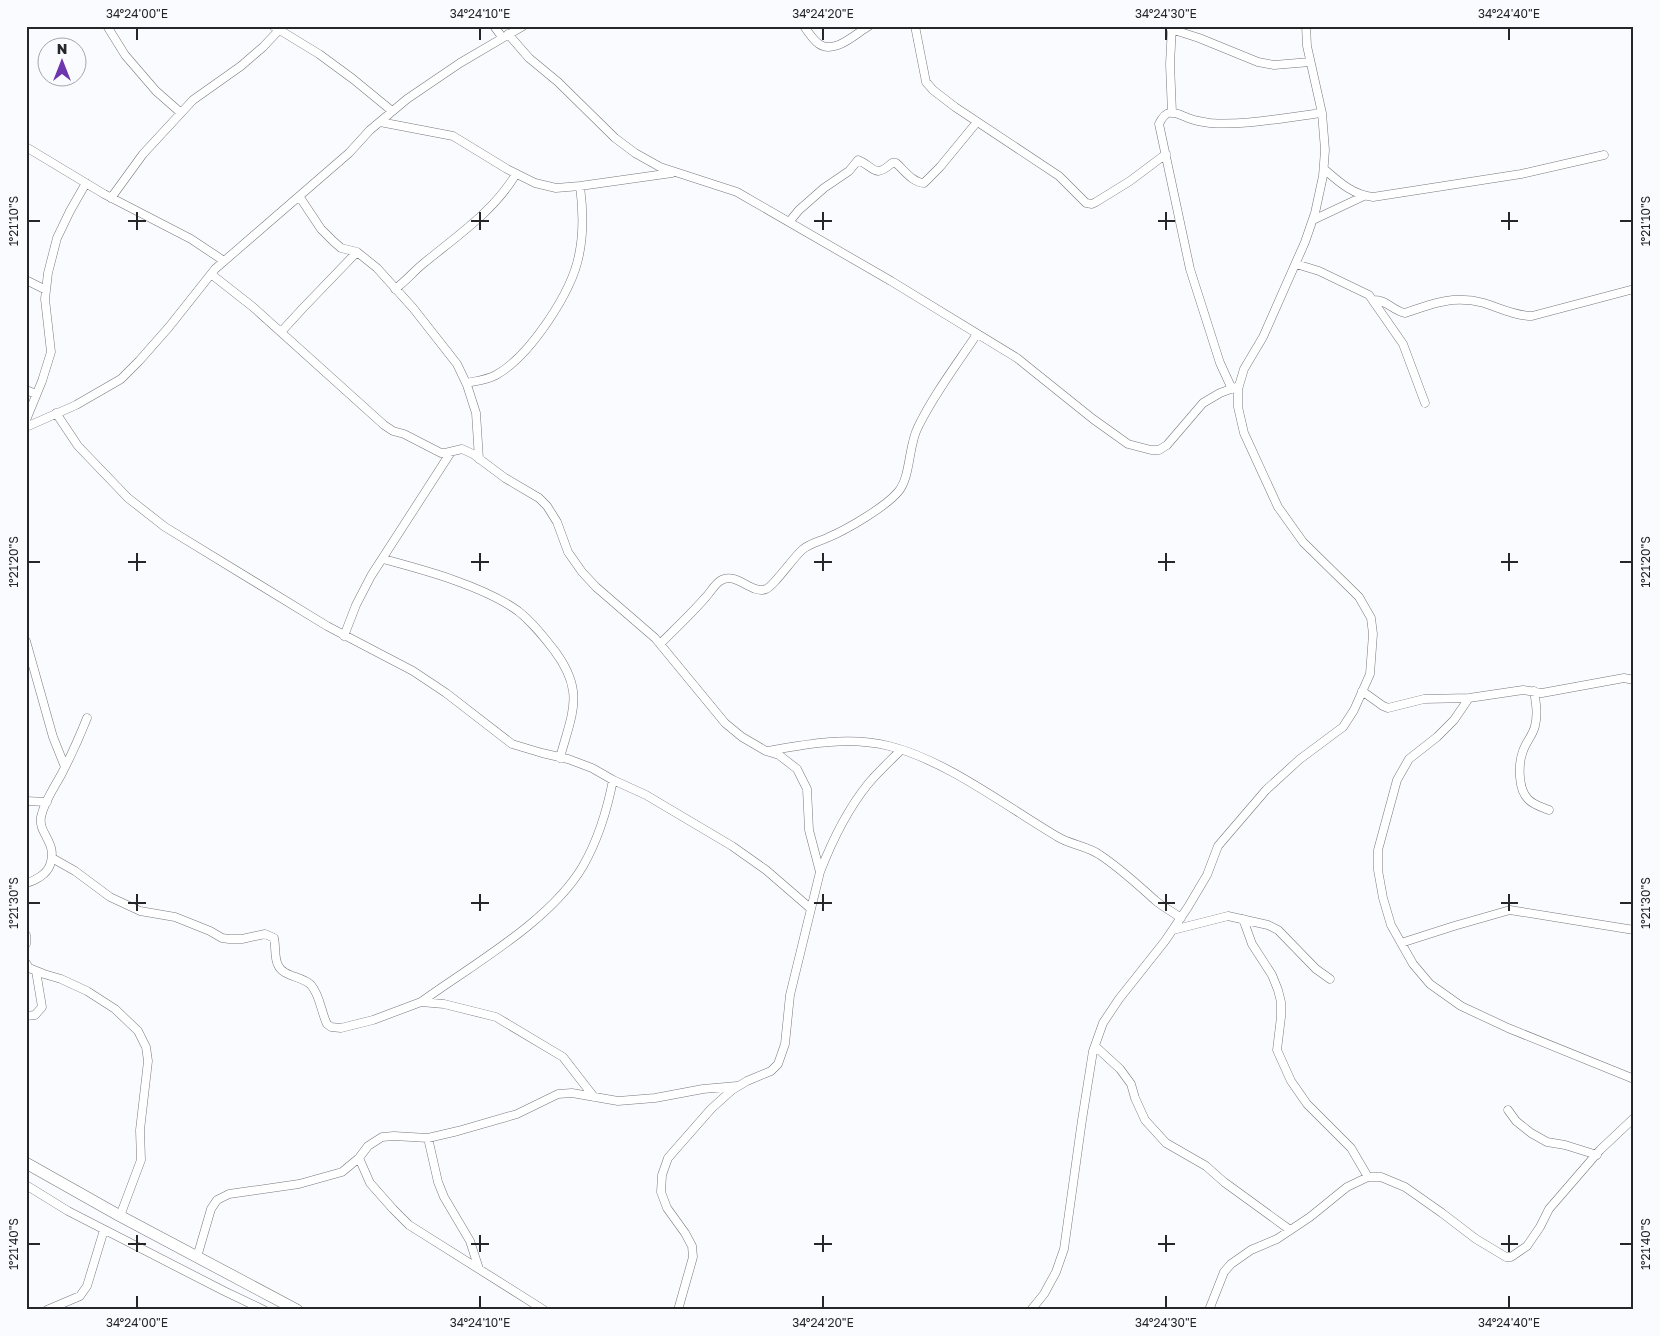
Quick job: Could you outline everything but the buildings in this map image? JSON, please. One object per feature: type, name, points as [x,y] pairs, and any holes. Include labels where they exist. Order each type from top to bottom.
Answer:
[{"type":"main road","points":[[26,1163],[120,1216],[297,1310]]},
{"type":"street","points":[[108,26],[125,55],[156,91],[181,113]]},
{"type":"street","points":[[494,26],[558,82],[614,138],[635,154],[660,167],[737,192],[790,222],[1018,358],[1093,419],[1128,444],[1151,450],[1160,450],[1167,445],[1203,403],[1235,388],[1263,337],[1296,264],[1313,220],[1324,169],[1325,150],[1322,113],[1310,62],[1306,26]]},
{"type":"street","points":[[26,427],[76,405],[121,379],[164,333],[211,274],[224,261],[348,153],[392,111],[460,62],[523,26]]},
{"type":"street","points":[[804,26],[813,38],[825,47],[834,47],[870,26]]},
{"type":"street","points":[[915,26],[926,82],[933,90],[977,122],[1059,176],[1086,203],[1096,202],[1130,181],[1166,154]]},
{"type":"street","points":[[111,198],[143,154],[181,113],[194,100],[241,66],[263,47],[275,27],[319,54],[392,111]]},
{"type":"street","points":[[1172,113],[1170,64],[1172,28],[1258,62],[1274,65],[1310,62]]},
{"type":"street","points":[[1031,1310],[1044,1294],[1056,1272],[1064,1249],[1082,1120],[1095,1046],[1103,1023],[1181,918],[1206,875],[1218,846],[1266,790],[1300,759],[1343,728],[1354,710],[1370,674],[1373,634],[1371,618],[1359,597],[1303,542],[1278,507],[1244,432],[1235,388],[1220,363],[1190,269],[1159,124],[1163,117],[1179,112],[1190,119],[1222,124],[1322,113]]},
{"type":"street","points":[[380,122],[453,136],[516,174],[535,183],[556,188],[675,172]]},
{"type":"street","points":[[790,222],[799,210],[824,188],[849,171],[858,160],[876,171],[882,171],[892,163],[896,163],[915,180],[924,183],[935,173],[977,122]]},
{"type":"street","points":[[26,147],[111,198],[190,239],[224,261]]},
{"type":"street","points":[[1324,169],[1345,186],[1364,196],[1373,197],[1520,174],[1604,155]]},
{"type":"street","points":[[395,289],[405,282],[413,272],[458,238],[508,187],[516,174]]},
{"type":"street","points":[[26,420],[42,381],[51,352],[45,299],[48,273],[57,238],[86,183]]},
{"type":"street","points":[[466,383],[496,375],[505,368],[530,344],[564,295],[573,277],[580,254],[583,214],[580,186]]},
{"type":"street","points":[[299,196],[321,229],[333,241],[341,248],[357,252],[376,268],[457,364],[466,383],[476,413],[479,459]]},
{"type":"street","points":[[1313,220],[1364,196]]},
{"type":"street","points":[[281,332],[357,252]]},
{"type":"street","points":[[1296,264],[1319,271],[1369,295],[1403,344],[1424,403]]},
{"type":"street","points":[[211,274],[253,307],[384,425],[441,453],[462,450],[539,498],[547,506],[557,522],[568,552],[582,572],[596,587],[660,644],[725,723],[742,737],[766,751],[779,755],[797,769],[807,789],[809,830],[820,872]]},
{"type":"street","points":[[26,280],[46,290]]},
{"type":"street","points":[[1372,300],[1379,300],[1399,312],[1405,313],[1447,299],[1462,299],[1524,316],[1532,316],[1634,289]]},
{"type":"street","points":[[660,644],[719,581],[733,579],[758,589],[766,590],[773,585],[803,549],[844,530],[892,498],[900,490],[907,473],[909,452],[917,429],[935,397],[977,334]]},
{"type":"street","points":[[26,390],[36,394]]},
{"type":"street","points":[[56,413],[78,446],[128,498],[165,527],[344,636],[414,670],[512,744],[592,768],[646,795],[732,846],[766,870],[810,908]]},
{"type":"street","points":[[344,636],[356,605],[371,576],[451,452]]},
{"type":"street","points":[[383,559],[421,569],[495,597],[518,611],[541,633],[561,660],[570,677],[573,692],[573,708],[560,758]]},
{"type":"street","points":[[26,641],[53,737],[65,767]]},
{"type":"street","points":[[1362,691],[1382,706],[1388,708],[1424,699],[1469,698],[1523,690],[1542,693],[1624,678],[1634,680]]},
{"type":"street","points":[[1534,691],[1537,708],[1535,728],[1524,749],[1519,770],[1521,784],[1527,799],[1549,810]]},
{"type":"street","points":[[1469,698],[1454,720],[1409,759],[1397,780],[1378,850],[1378,870],[1383,898],[1391,925],[1413,964],[1430,984],[1461,1006],[1508,1028],[1634,1079]]},
{"type":"street","points":[[26,883],[33,882],[49,868],[52,858],[52,844],[44,832],[41,819],[47,802],[76,747],[86,718]]},
{"type":"street","points":[[766,751],[801,745],[861,742],[888,746],[919,756],[952,773],[1061,839],[1099,854],[1157,902],[1181,918]]},
{"type":"street","points":[[678,1310],[694,1257],[692,1246],[686,1233],[667,1208],[661,1192],[662,1175],[668,1158],[711,1108],[732,1090],[771,1071],[778,1064],[786,1044],[790,995],[820,872],[831,844],[848,811],[869,783],[901,750]]},
{"type":"street","points":[[52,858],[75,871],[110,897],[134,908],[175,917],[222,938],[242,939],[265,934],[274,938],[278,966],[281,970],[310,984],[317,996],[327,1024],[332,1027],[341,1028],[373,1020],[421,1002],[511,940],[566,890],[583,866],[605,816],[613,780]]},
{"type":"street","points":[[26,801],[47,802]]},
{"type":"street","points":[[1401,944],[1510,910],[1634,930]]},
{"type":"street","points":[[1173,930],[1228,916],[1268,924],[1278,930],[1316,969],[1330,979]]},
{"type":"street","points":[[1243,919],[1252,944],[1272,975],[1278,990],[1281,1002],[1281,1017],[1277,1050],[1291,1081],[1307,1104],[1351,1148],[1368,1177]]},
{"type":"street","points":[[26,935],[26,944]]},
{"type":"street","points":[[26,963],[29,968],[61,978],[115,1009],[138,1032],[146,1047],[148,1061],[140,1130],[141,1160],[120,1216]]},
{"type":"street","points":[[26,1016],[35,1015],[42,1007],[36,971]]},
{"type":"street","points":[[421,1002],[444,1004],[496,1017],[563,1057],[594,1097]]},
{"type":"street","points":[[1095,1046],[1120,1069],[1131,1084],[1145,1120],[1166,1143],[1206,1166],[1224,1182],[1290,1230]]},
{"type":"street","points":[[197,1256],[211,1208],[217,1200],[229,1194],[275,1188],[342,1172],[359,1158],[368,1146],[382,1137],[428,1138],[517,1114],[558,1094],[572,1093],[618,1101],[655,1098],[703,1089],[739,1086]]},
{"type":"street","points":[[1508,1110],[1524,1127],[1547,1142],[1597,1155]]},
{"type":"street","points":[[1209,1310],[1224,1272],[1231,1264],[1251,1250],[1277,1239],[1347,1187],[1368,1177],[1381,1177],[1405,1187],[1476,1239],[1511,1257],[1527,1246],[1549,1209],[1597,1155],[1634,1118]]},
{"type":"street","points":[[428,1138],[438,1182],[444,1197],[470,1241],[479,1269]]},
{"type":"street","points":[[359,1158],[370,1183],[408,1225],[544,1310]]},
{"type":"street","points":[[26,1185],[68,1212],[264,1310]]},
{"type":"street","points":[[47,1310],[80,1296],[87,1286],[104,1230]]}]
